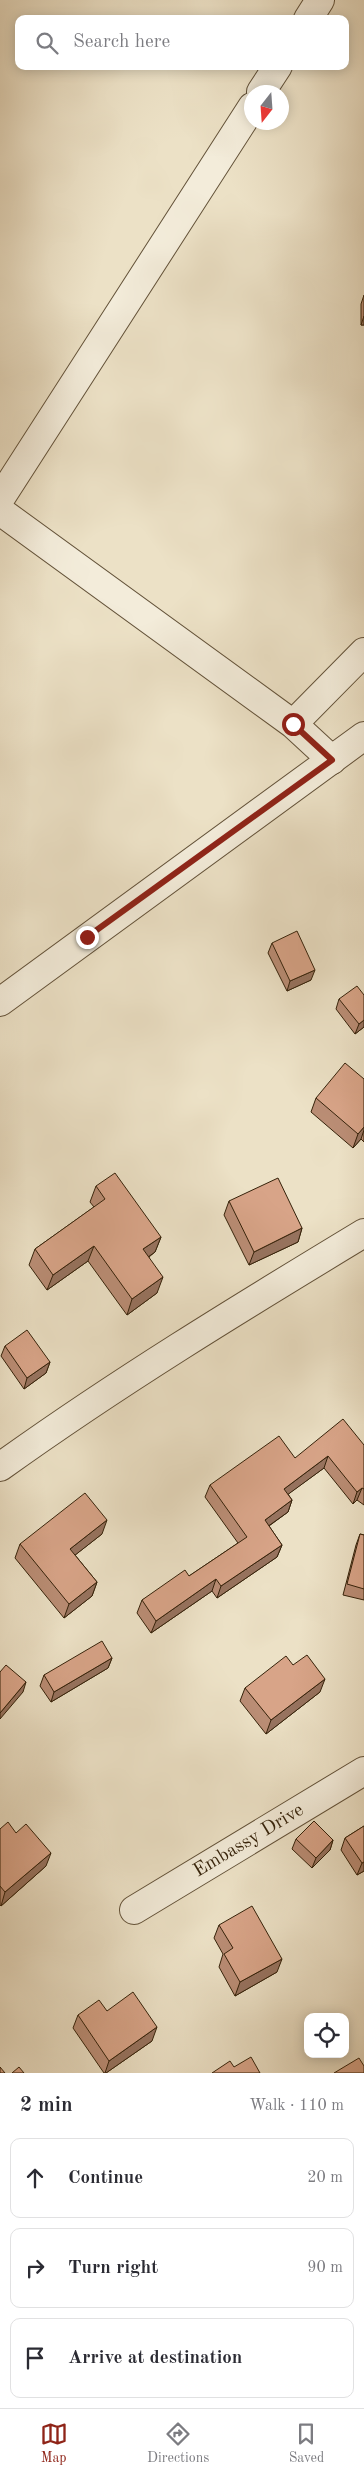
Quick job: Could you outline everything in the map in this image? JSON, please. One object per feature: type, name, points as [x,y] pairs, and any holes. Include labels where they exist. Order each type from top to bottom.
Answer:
[{"type":"street","points":[[311,15],[320,0]]},
{"type":"street","points":[[266,85],[275,70]]},
{"type":"street","points":[[0,499],[244,119]]},
{"type":"street","points":[[0,511],[293,724],[332,760]]},
{"type":"street","points":[[293,724],[364,652]]},
{"type":"street","points":[[0,1002],[364,736]]},
{"type":"street","points":[[0,1467],[60,1424],[199,1333],[364,1234]]},
{"type":"street","name":"Embassy Drive","points":[[134,1910],[364,1771]]},
{"type":"building","points":[[297,931],[315,970],[290,981],[272,943]]},
{"type":"building","points":[[357,986],[364,995],[364,1020],[359,1024],[339,999]]},
{"type":"building","points":[[345,1063],[364,1079],[364,1127],[358,1134],[316,1098]]},
{"type":"building","points":[[115,1173],[161,1237],[143,1249],[163,1277],[132,1299],[94,1246],[53,1275],[35,1249],[105,1199],[96,1186]]},
{"type":"building","points":[[278,1178],[302,1228],[254,1252],[229,1201]]},
{"type":"building","points":[[27,1330],[50,1362],[27,1378],[5,1346]]},
{"type":"building","points":[[343,1419],[364,1445],[364,1489],[362,1488],[357,1492],[328,1456],[284,1489],[292,1500],[265,1520],[282,1545],[221,1586],[216,1579],[156,1621],[142,1600],[185,1570],[189,1576],[247,1537],[210,1485],[279,1436],[295,1458]]},
{"type":"building","points":[[85,1493],[107,1520],[70,1549],[97,1582],[69,1604],[20,1544]]},
{"type":"building","points":[[360,1534],[364,1535],[364,1589],[347,1584]]},
{"type":"building","points":[[102,1641],[112,1658],[54,1692],[44,1675]]},
{"type":"building","points":[[307,1655],[325,1679],[271,1720],[245,1688],[286,1656],[293,1665]]},
{"type":"building","points":[[6,1665],[26,1682],[0,1713],[0,1672]]},
{"type":"building","points":[[314,1821],[333,1840],[316,1858],[296,1839]]},
{"type":"building","points":[[8,1822],[16,1833],[26,1824],[51,1853],[5,1892],[0,1886],[0,1829]]},
{"type":"building","points":[[364,1826],[364,1862],[362,1863],[345,1838]]},
{"type":"building","points":[[252,1906],[282,1959],[240,1982],[224,1954],[233,1948],[219,1925]]},
{"type":"building","points":[[133,1992],[157,2027],[109,2061],[78,2015],[99,2000],[107,2011]]},
{"type":"building","points":[[251,2057],[260,2073],[212,2073],[230,2061],[234,2067]]},
{"type":"building","points":[[359,2058],[364,2066],[364,2073],[334,2073]]},
{"type":"building","points":[[19,2067],[24,2073],[12,2073]]},
{"type":"route","points":[[87,937],[332,760],[293,724]]}]
